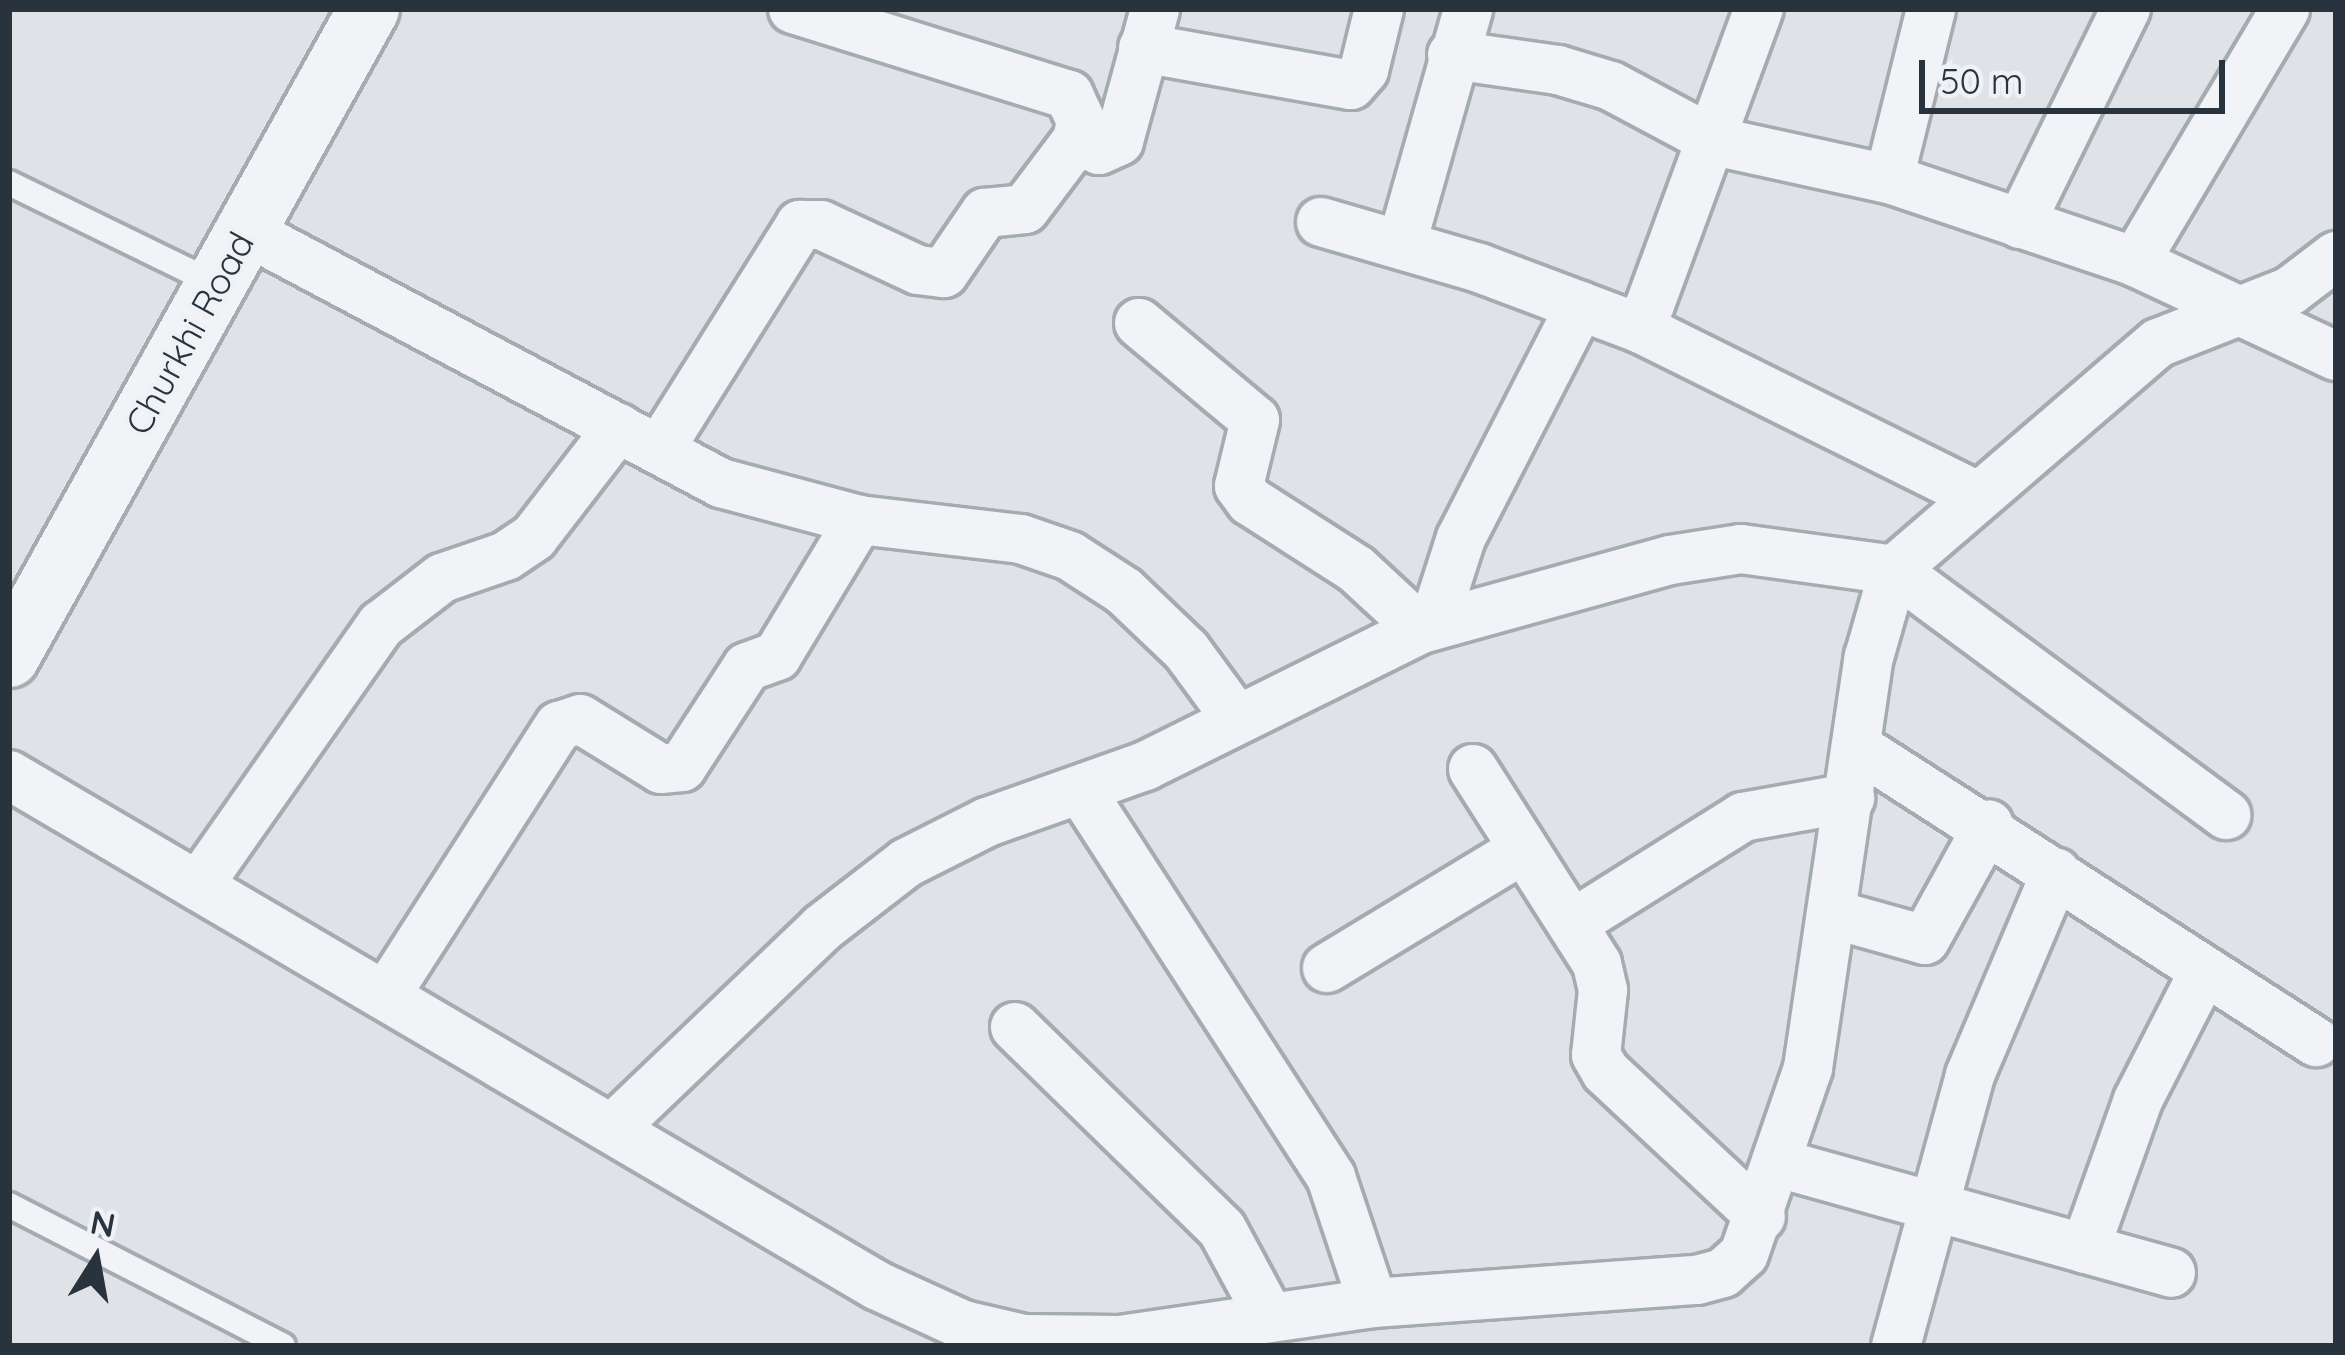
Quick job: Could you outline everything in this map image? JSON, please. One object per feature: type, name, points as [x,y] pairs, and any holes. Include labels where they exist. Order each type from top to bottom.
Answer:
[{"type":"street","name":"Churkhi Road","points":[[9,657],[369,9]]},
{"type":"street","points":[[1364,70],[1379,9]]},
{"type":"street","points":[[1402,243],[1468,9]]},
{"type":"street","points":[[1641,329],[1759,9]]},
{"type":"street","points":[[1889,179],[1931,9]]},
{"type":"street","points":[[2020,224],[2126,9]]},
{"type":"street","points":[[2135,262],[2284,9]]},
{"type":"street","points":[[199,886],[381,626],[442,578],[506,556],[534,537],[639,439],[800,224],[821,224],[918,270],[944,272],[985,213],[1025,208],[1035,200],[1076,140],[1082,121],[1069,95],[814,12]]},
{"type":"street","points":[[1076,140],[1099,150],[1119,141],[1149,29],[1338,86],[1364,70],[1538,66],[1611,86],[1714,141],[1889,179],[2135,262],[2336,356]]},
{"type":"street","points":[[1321,222],[1402,243],[1641,329],[1975,495]]},
{"type":"street","points":[[246,230],[721,483],[859,520],[1021,539],[1070,556],[1124,591],[1186,650],[1236,718]]},
{"type":"street","points":[[9,775],[878,1286],[962,1325],[1024,1339],[1120,1340],[1270,1318],[1354,1319],[1697,1280],[1723,1273],[1744,1254],[1761,1217],[1808,1068],[1836,915],[1869,658],[1894,570],[1975,495],[2158,344],[2244,314],[2336,256]]},
{"type":"street","points":[[1427,627],[1460,538],[1580,306]]},
{"type":"street","points":[[1138,323],[1255,420],[1239,486],[1250,501],[1356,568],[1427,627]]},
{"type":"street","points":[[386,995],[559,725],[580,718],[661,770],[682,767],[747,667],[777,656],[859,520]]},
{"type":"street","points":[[613,1128],[822,928],[905,863],[987,822],[1082,792],[1427,627],[1741,548],[1894,570],[2226,815]]},
{"type":"street","points":[[1857,747],[1989,824],[2203,974],[2316,1042]]},
{"type":"street","points":[[1473,769],[1520,851],[1572,924],[1604,990],[1595,1038],[1606,1072],[1761,1217]]},
{"type":"street","points":[[1082,792],[1331,1177],[1354,1319]]},
{"type":"street","points":[[1572,924],[1743,818],[1850,798]]},
{"type":"street","points":[[1836,915],[1924,940],[1989,824]]},
{"type":"street","points":[[1327,968],[1520,851]]},
{"type":"street","points":[[1896,1346],[1929,1203],[2009,974],[2056,872]]},
{"type":"street","points":[[2085,1249],[2138,1100],[2203,974]]},
{"type":"street","points":[[1016,1027],[1222,1228],[1270,1318]]},
{"type":"street","points":[[1778,1163],[2170,1274]]},
{"type":"lane","points":[[9,183],[216,284]]},
{"type":"lane","points":[[9,1205],[284,1346]]}]
